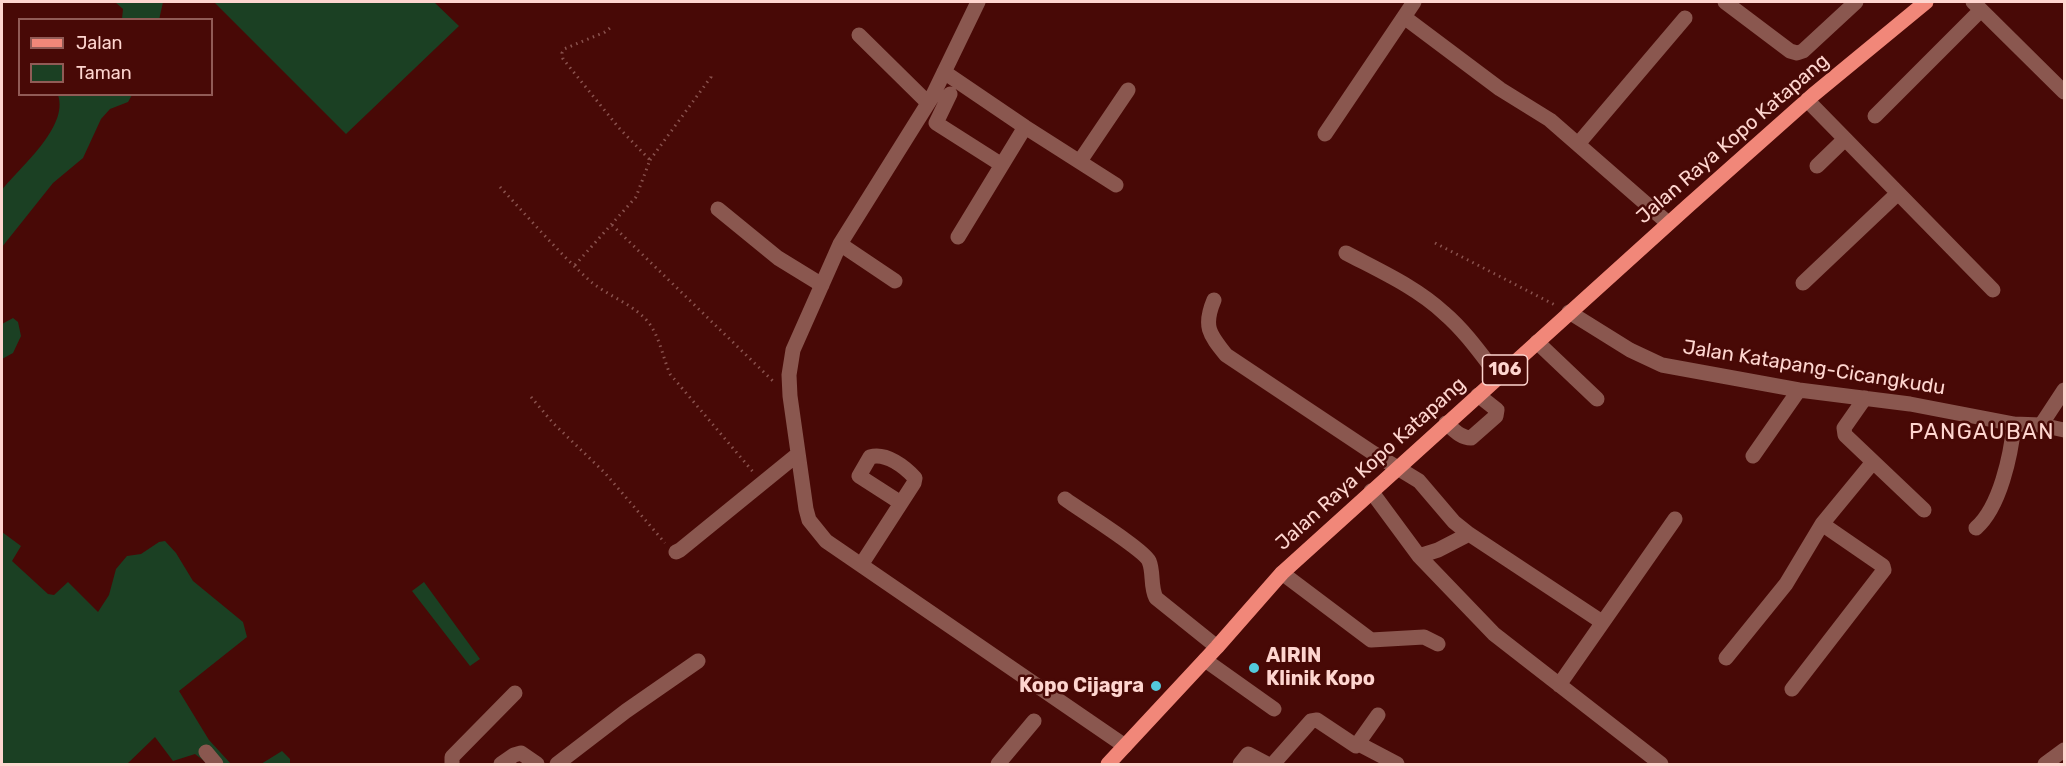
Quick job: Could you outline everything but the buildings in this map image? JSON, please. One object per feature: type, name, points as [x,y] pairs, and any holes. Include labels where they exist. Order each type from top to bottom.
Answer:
[{"type":"main road","name":"Jalan Raya Kopo Katapang","points":[[1108,765],[1217,648],[1282,573],[1668,223],[1807,100],[1924,2]]},
{"type":"street","points":[[978,2],[928,103],[840,244],[794,350],[789,375],[790,396],[806,509],[809,520],[826,541],[1125,746]]},
{"type":"street","points":[[1325,134],[1414,2]]},
{"type":"street","points":[[1725,2],[1790,51],[1797,53],[1803,51],[1856,2]]},
{"type":"street","points":[[1875,116],[1977,6],[2064,92]]},
{"type":"street","points":[[1404,16],[1500,89],[1550,120],[1668,223]]},
{"type":"street","points":[[1578,144],[1685,18]]},
{"type":"street","points":[[859,35],[928,103]]},
{"type":"street","points":[[944,72],[1116,185]]},
{"type":"street","points":[[1080,161],[1128,90]]},
{"type":"street","points":[[950,94],[936,123],[1002,165]]},
{"type":"street","points":[[1807,100],[1993,290]]},
{"type":"street","points":[[958,237],[1025,127]]},
{"type":"street","points":[[1817,166],[1845,139]]},
{"type":"street","points":[[1803,283],[1898,194]]},
{"type":"street","points":[[718,209],[778,258],[822,285]]},
{"type":"street","points":[[840,244],[896,281]]},
{"type":"street","points":[[1346,253],[1402,282],[1443,312],[1462,331],[1498,376]]},
{"type":"street","points":[[1214,300],[1207,323],[1211,338],[1226,355],[1419,481],[1454,522],[1468,534],[1602,622]]},
{"type":"street","name":"Jalan Katapang-Cicangkudu","points":[[1569,312],[1630,350],[1662,365],[1799,390],[1910,404],[2013,424],[2041,425],[2064,430]]},
{"type":"street","points":[[1537,342],[1598,399]]},
{"type":"street","points":[[1753,456],[1799,390]]},
{"type":"street","points":[[2041,425],[2064,390]]},
{"type":"street","points":[[1446,423],[1463,437],[1471,438],[1496,416],[1497,410],[1478,395]]},
{"type":"street","points":[[1865,398],[1844,428],[1844,432],[1923,510]]},
{"type":"street","points":[[1976,528],[1983,520],[2003,479],[2011,447],[2013,424]]},
{"type":"street","points":[[676,552],[798,454]]},
{"type":"street","points":[[1726,658],[1786,584],[1822,524],[1873,462]]},
{"type":"street","points":[[1371,491],[1419,556],[1494,634],[1661,765]]},
{"type":"street","points":[[1065,499],[1145,555],[1152,572],[1153,592],[1156,598],[1217,648]]},
{"type":"street","points":[[861,565],[901,503]]},
{"type":"street","points":[[1559,685],[1675,519]]},
{"type":"street","points":[[1792,689],[1884,570],[1883,566],[1822,524]]},
{"type":"street","points":[[1419,556],[1438,550],[1468,534]]},
{"type":"street","points":[[1282,573],[1371,640],[1424,637],[1438,644]]},
{"type":"street","points":[[1205,660],[1274,709]]},
{"type":"street","points":[[557,765],[626,711],[698,661]]},
{"type":"street","points":[[450,763],[515,693]]},
{"type":"street","points":[[1359,744],[1378,716]]},
{"type":"street","points":[[1273,765],[1314,720],[1356,746],[1359,744],[1397,765]]},
{"type":"street","points":[[998,765],[1034,721]]},
{"type":"street","points":[[2045,765],[2064,750]]},
{"type":"street","points":[[206,752],[216,765]]},
{"type":"street","points":[[501,765],[514,755],[521,753],[537,765]]},
{"type":"street","points":[[1240,765],[1248,754],[1267,765]]},
{"type":"path","points":[[610,28],[564,49],[563,59],[619,128],[650,160]]},
{"type":"path","points":[[574,265],[636,197],[650,160],[711,77],[711,72]]},
{"type":"path","points":[[500,187],[591,282],[633,309],[648,322],[657,336],[670,374],[762,484]]},
{"type":"path","points":[[612,225],[668,277],[737,348],[790,396]]},
{"type":"path","points":[[1436,243],[1569,312]]},
{"type":"path","points":[[531,398],[553,423],[605,473],[670,550],[676,552]]},
{"type":"green space","points":[[115,2],[163,2],[159,18],[122,18],[123,9]]},
{"type":"green space","points":[[214,2],[434,2],[459,26],[346,134]]},
{"type":"green space","points":[[58,96],[131,96],[128,102],[110,109],[101,119],[83,158],[53,183],[2,247],[2,190],[50,133],[59,107]]},
{"type":"green space","points":[[13,318],[18,322],[21,336],[13,353],[2,359],[2,324]]},
{"type":"green space","points":[[2,532],[21,546],[12,561],[48,594],[54,595],[68,582],[98,612],[109,595],[116,569],[127,556],[141,554],[159,542],[165,541],[176,553],[193,581],[243,622],[247,637],[179,691],[209,740],[231,764],[208,764],[195,754],[173,761],[155,737],[127,764],[2,764]]},
{"type":"green space","points":[[424,582],[480,659],[470,666],[412,591]]},
{"type":"green space","points":[[282,751],[290,759],[290,764],[261,764]]},
{"type":"place","name":"AIRIN Klinik Kopo","points":[[1254,668]]},
{"type":"place","name":"Kopo Cijagra","points":[[1156,686]]},
{"type":"district","name":"PANGAUBAN","points":[[1982,433]]}]
